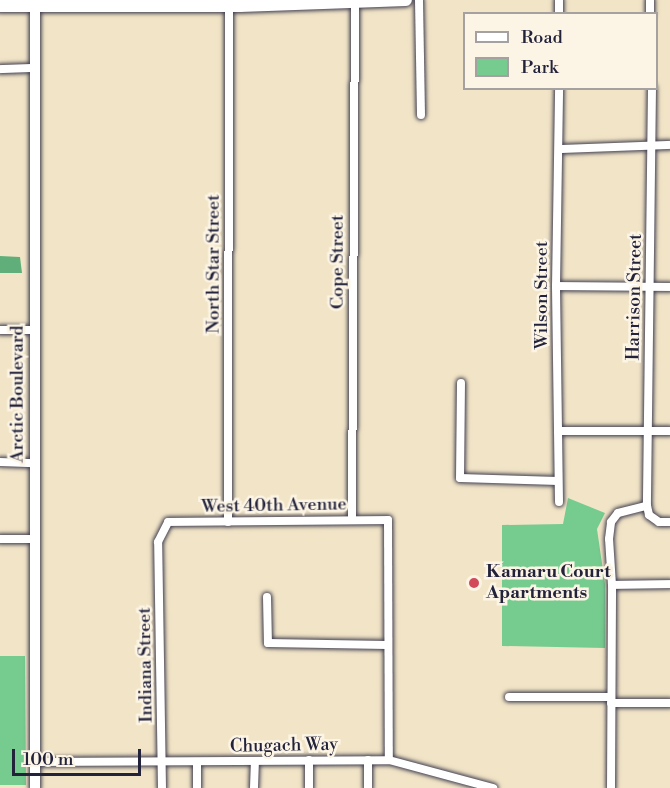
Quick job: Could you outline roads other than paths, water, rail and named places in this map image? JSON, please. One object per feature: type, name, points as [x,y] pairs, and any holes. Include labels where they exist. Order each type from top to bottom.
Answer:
[{"type":"main road","points":[[0,6],[35,3],[229,6],[406,0]]},
{"type":"main road","name":"Arctic Boulevard","points":[[35,3],[35,788]]},
{"type":"street","points":[[419,0],[421,115]]},
{"type":"street","name":"Cope Street","points":[[352,520],[355,3]]},
{"type":"street","name":"North Star Street","points":[[228,522],[229,6]]},
{"type":"street","points":[[0,69],[34,68]]},
{"type":"street","name":"Wilson Street","points":[[559,90],[556,286],[559,502]]},
{"type":"street","name":"Harrison Street","points":[[647,506],[652,90]]},
{"type":"street","points":[[559,149],[670,145]]},
{"type":"street","points":[[556,286],[670,287]]},
{"type":"street","points":[[0,330],[35,330]]},
{"type":"street","points":[[460,383],[460,478],[558,481]]},
{"type":"street","points":[[558,431],[670,431]]},
{"type":"street","points":[[0,462],[35,463]]},
{"type":"street","points":[[611,788],[612,585],[609,539],[611,522],[618,513],[647,506],[649,515],[659,522],[670,522]]},
{"type":"street","name":"West 40th Avenue","points":[[158,542],[168,522],[388,520],[387,645]]},
{"type":"street","points":[[0,539],[35,539]]},
{"type":"street","name":"Indiana Street","points":[[158,542],[162,788]]},
{"type":"street","points":[[612,585],[670,584]]},
{"type":"street","points":[[267,597],[268,643],[387,645],[389,760]]},
{"type":"street","points":[[509,697],[670,703]]},
{"type":"street","points":[[309,760],[309,788]]},
{"type":"street","points":[[368,760],[368,788]]},
{"type":"street","name":"Chugach Way","points":[[35,762],[389,760],[493,788]]},
{"type":"street","points":[[254,788],[255,761]]},
{"type":"street","points":[[197,762],[197,788]]},
{"type":"place","name":"Kamaru Court Apartments","points":[[474,583]]}]
